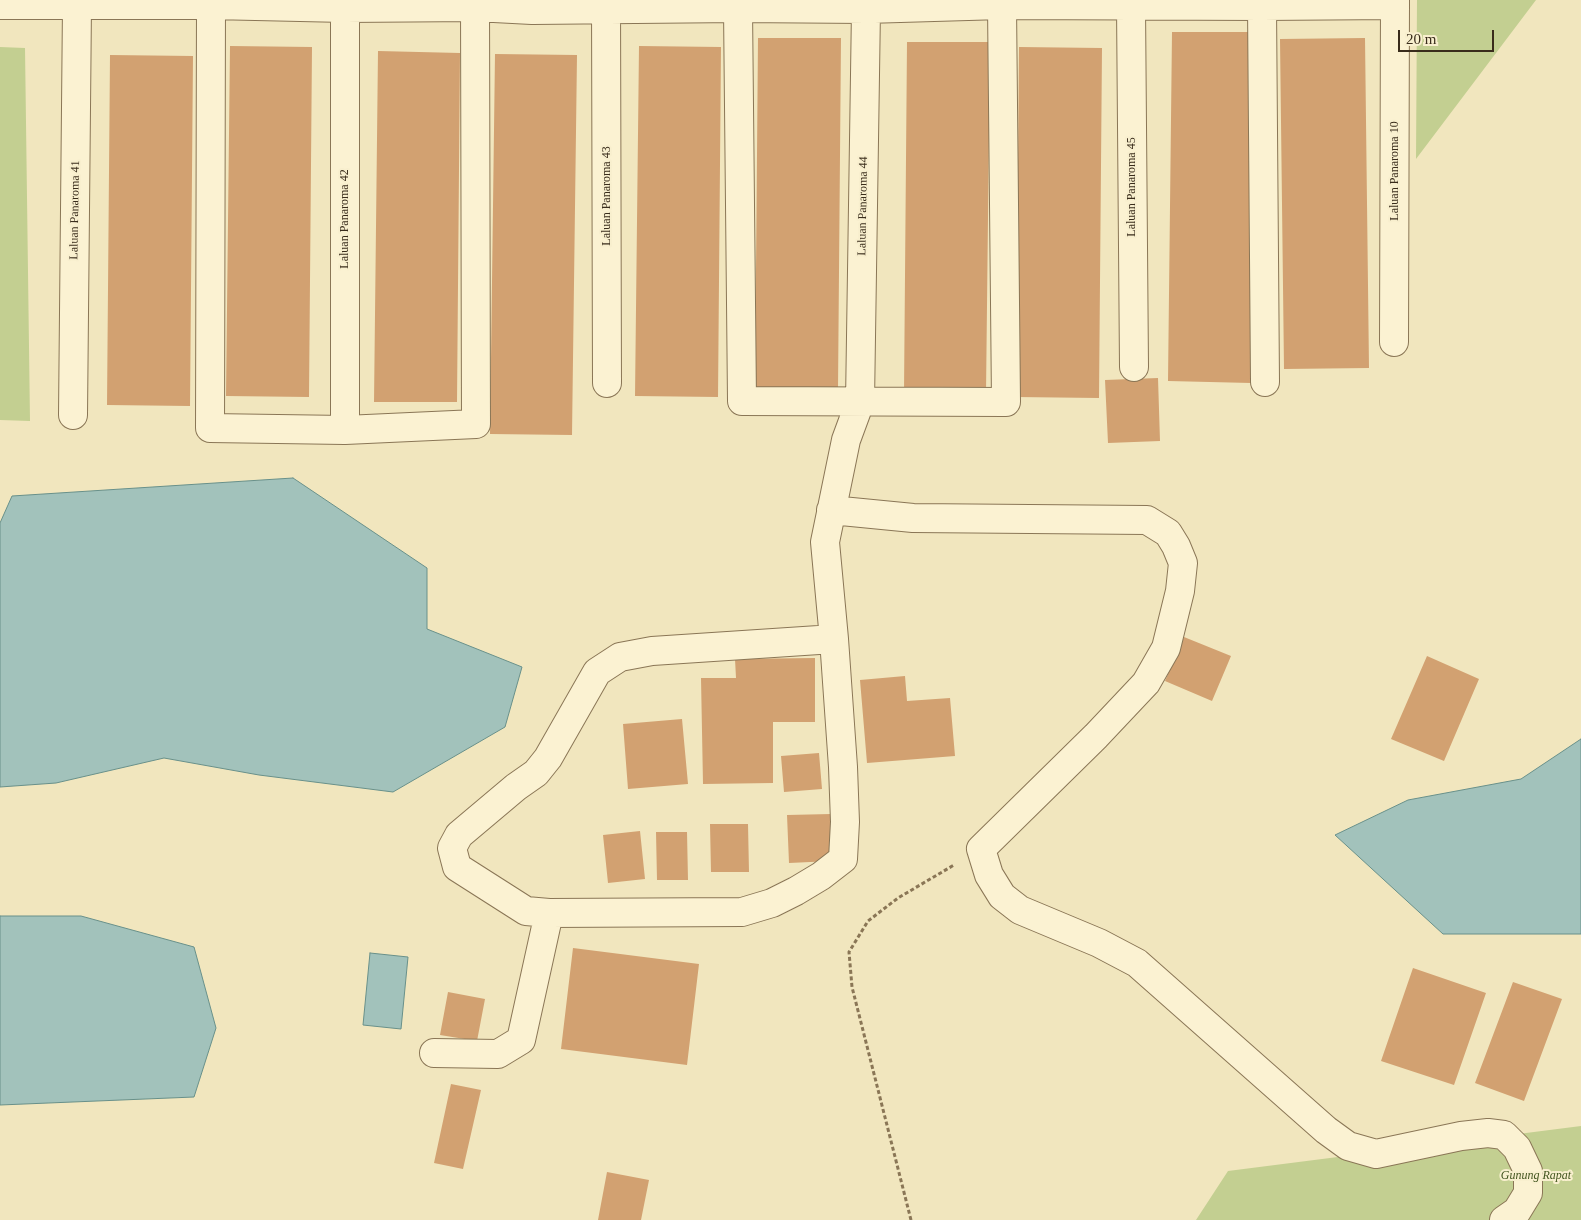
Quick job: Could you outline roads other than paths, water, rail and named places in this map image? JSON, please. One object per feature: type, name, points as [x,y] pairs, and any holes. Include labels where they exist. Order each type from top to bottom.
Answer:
[{"type":"street","points":[[0,4],[475,4],[532,10],[606,4],[866,9],[1002,5],[1262,6],[1395,2]]},
{"type":"street","name":"Laluan Panaroma 10","points":[[1394,342],[1395,2]]},
{"type":"street","name":"Laluan Panaroma 42","points":[[345,4],[345,430]]},
{"type":"street","points":[[211,5],[210,428],[345,430],[476,424],[475,4]]},
{"type":"street","name":"Laluan Panaroma 43","points":[[606,4],[607,383]]},
{"type":"street","name":"Laluan Panaroma 41","points":[[73,415],[78,5]]},
{"type":"street","points":[[738,8],[742,401],[1006,402],[1002,5]]},
{"type":"street","name":"Laluan Panaroma 45","points":[[1131,6],[1134,367]]},
{"type":"street","points":[[1262,6],[1266,382]]},
{"type":"street","name":"Laluan Panaroma 44","points":[[549,913],[742,912],[772,903],[796,891],[844,859],[844,790],[834,639],[825,542],[846,440],[860,402],[866,9]]},
{"type":"street","points":[[831,510],[912,518],[1147,520],[1168,534],[1176,546],[1183,563],[1180,591],[1166,648],[1146,683],[1096,736],[981,849],[989,875],[1002,896],[1020,910],[1099,944],[1137,963],[1326,1130],[1348,1146],[1376,1154],[1461,1136],[1488,1132],[1504,1135],[1517,1148],[1528,1171],[1528,1194],[1517,1212],[1504,1220]]},
{"type":"street","points":[[434,1053],[498,1054],[521,1040],[549,913],[526,911],[457,867],[452,848],[459,835],[516,787],[536,773],[548,758],[597,672],[620,657],[652,651],[834,639]]},
{"type":"water","points":[[293,478],[427,568],[427,629],[522,667],[505,727],[393,792],[259,775],[164,758],[56,783],[0,787],[0,523],[12,496]]},
{"type":"water","points":[[1581,739],[1581,934],[1443,934],[1335,835],[1408,800],[1521,779]]},
{"type":"water","points":[[0,916],[81,916],[194,947],[216,1028],[194,1097],[0,1105]]},
{"type":"water","points":[[370,953],[408,957],[401,1029],[363,1025]]},
{"type":"park label","name":"Gunung Rapat","points":[[1536,1176]]}]
